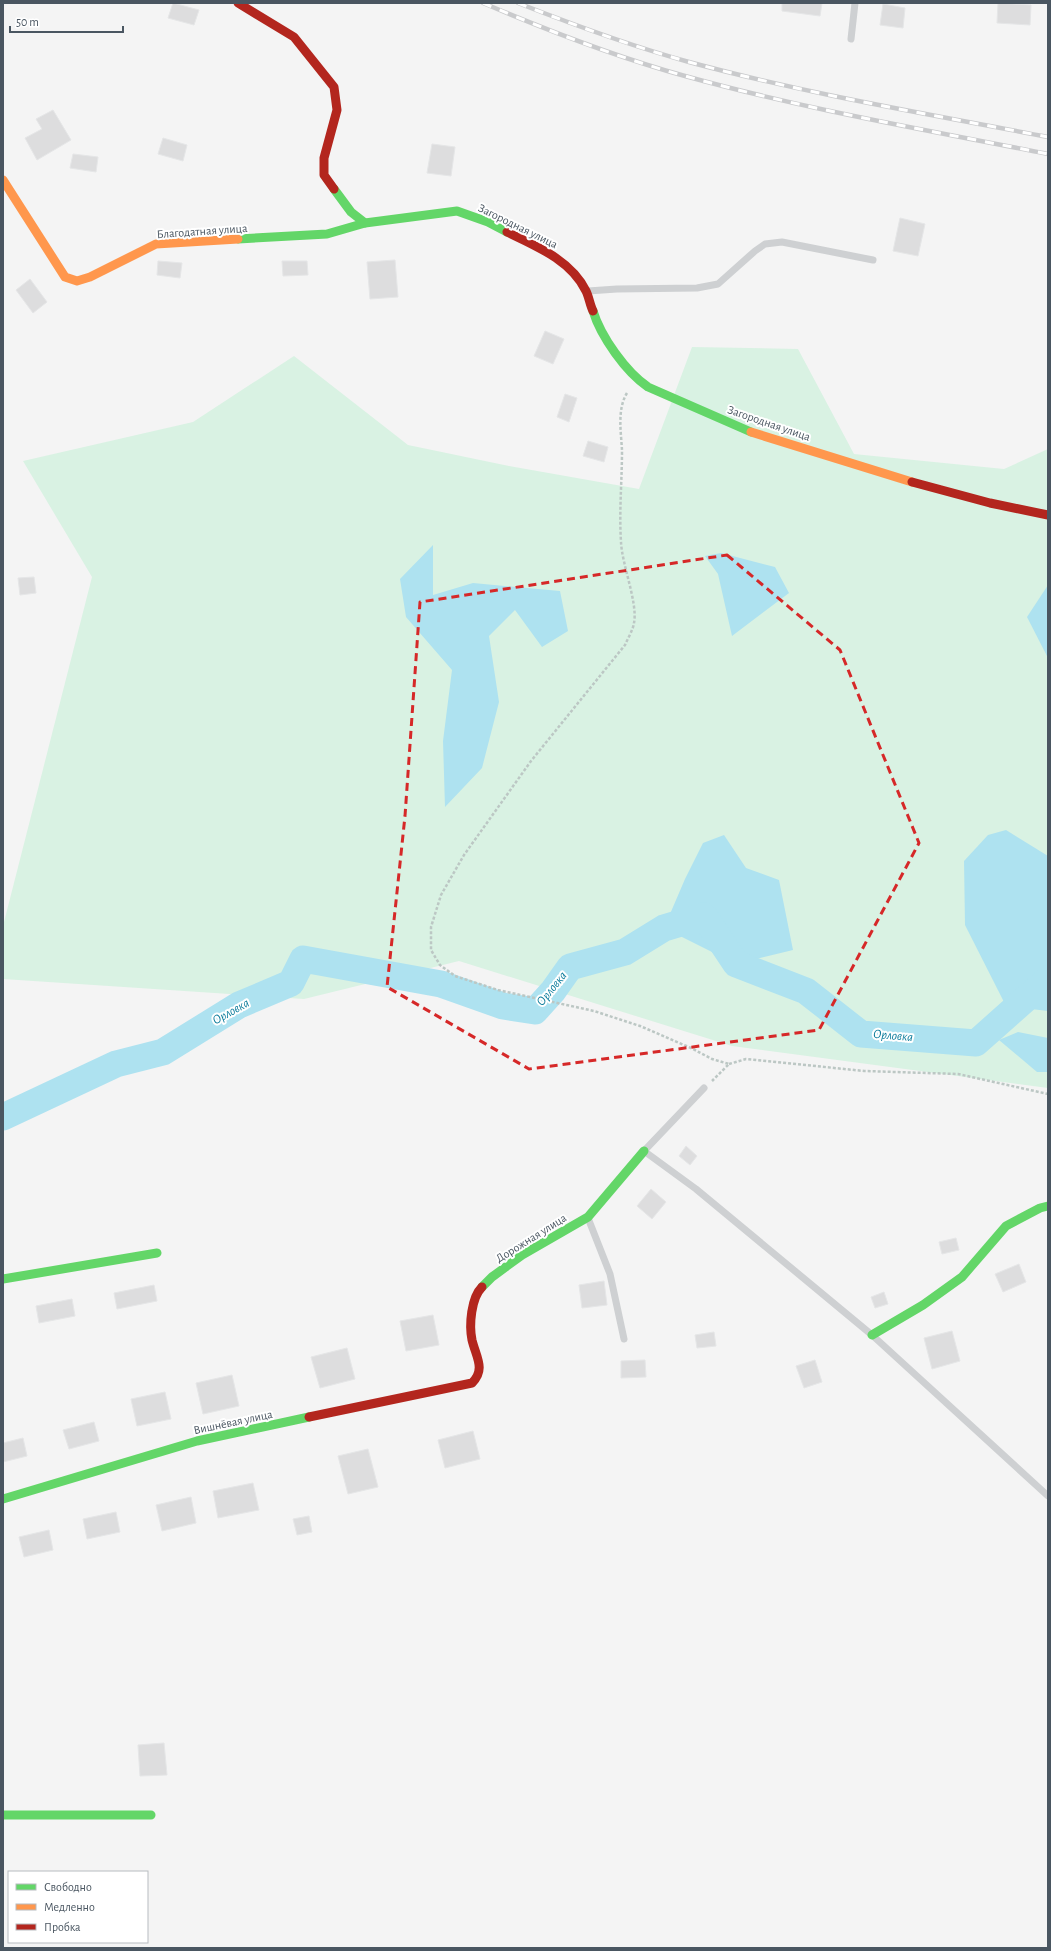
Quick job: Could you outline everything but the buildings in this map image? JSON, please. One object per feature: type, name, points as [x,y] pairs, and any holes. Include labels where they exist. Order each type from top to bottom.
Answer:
[{"type":"street","points":[[238,3],[294,36],[334,87],[337,110],[324,158],[324,175],[351,212],[365,223]]},
{"type":"street","name":"Благодатная улица","points":[[3,180],[52,259],[66,277],[77,281],[90,277],[156,244],[327,234],[365,223]]},
{"type":"street","name":"Загородная улица","points":[[365,223],[457,211],[488,222],[555,256],[579,280],[586,291],[594,316],[613,350],[636,379],[648,388],[740,428],[918,484],[990,503],[1048,515]]},
{"type":"street","name":"Дорожная улица","points":[[472,1382],[478,1377],[480,1366],[472,1339],[472,1310],[478,1291],[492,1277],[522,1255],[588,1218],[644,1151]]},
{"type":"street","points":[[872,1335],[923,1305],[962,1277],[1006,1226],[1040,1208],[1048,1206]]},
{"type":"street","points":[[3,1279],[157,1253]]},
{"type":"street","name":"Вишнёвая улица","points":[[3,1499],[197,1441],[472,1382]]},
{"type":"street","points":[[3,1816],[151,1815]]},
{"type":"lane","points":[[851,39],[856,3]]},
{"type":"lane","points":[[586,291],[697,288],[718,284],[740,263],[765,244],[782,242],[873,260]]},
{"type":"lane","points":[[704,1088],[644,1151],[696,1189],[872,1335],[1048,1496]]},
{"type":"lane","points":[[588,1218],[610,1274],[624,1339]]},
{"type":"path","points":[[636,379],[622,404],[622,472],[619,514],[622,552],[634,604],[634,622],[626,645],[531,761],[464,855],[441,895],[431,927],[431,950],[440,965],[455,976],[498,990],[594,1011],[692,1048],[712,1059],[729,1064]]},
{"type":"path","points":[[704,1088],[729,1064],[746,1059],[864,1072],[958,1074],[1048,1094]]},
{"type":"highlighted area","points":[[727,555],[840,650],[919,843],[819,1030],[529,1069],[387,987],[405,816],[420,602]]},
{"type":"green space","points":[[692,347],[798,349],[854,454],[1004,469],[1048,449],[1048,1088],[732,1046],[459,961],[304,999],[3,979],[3,926],[92,577],[23,461],[193,422],[294,356],[408,445],[509,466],[639,489]]},
{"type":"water","points":[[433,545],[433,595],[473,583],[560,591],[568,631],[542,647],[515,610],[489,636],[499,702],[482,768],[445,807],[443,741],[452,670],[406,617],[400,579]]},
{"type":"water","points":[[721,553],[775,567],[789,593],[732,636],[718,574],[705,556]]},
{"type":"water","points":[[1048,585],[1048,658],[1027,617]]},
{"type":"water","points":[[1006,830],[1048,856],[1048,1011],[1006,1006],[965,925],[964,861],[988,835]]},
{"type":"water","points":[[724,835],[746,868],[779,880],[793,950],[736,964],[664,928],[685,879],[703,843]]},
{"type":"water","points":[[1018,1032],[1048,1038],[1048,1072],[1037,1072],[999,1040]]},
{"type":"waterway","name":"Орловка","points":[[3,1117],[116,1064],[163,1052],[239,1005],[291,983],[303,959],[441,984],[503,1006],[535,1011],[553,991],[570,967],[625,952],[664,928],[704,916],[736,964],[806,991],[861,1034],[976,1043],[1048,979]]},
{"type":"railway","points":[[483,3],[583,43],[634,61],[685,76],[820,109],[1048,154]]},
{"type":"railway","points":[[518,3],[624,42],[689,62],[823,94],[1048,137]]},
{"type":"traffic: fast","points":[[334,189],[351,212],[365,223],[457,211],[488,222],[507,232]]},
{"type":"traffic: fast","points":[[238,239],[327,234],[365,223]]},
{"type":"traffic: fast","points":[[593,311],[602,332],[615,353],[631,372],[648,387],[751,432]]},
{"type":"traffic: fast","points":[[482,1287],[492,1277],[522,1255],[588,1217],[644,1151]]},
{"type":"traffic: fast","points":[[872,1335],[923,1305],[962,1277],[1006,1226],[1040,1208],[1048,1206]]},
{"type":"traffic: fast","points":[[3,1279],[157,1253]]},
{"type":"traffic: fast","points":[[3,1499],[197,1441],[309,1417]]},
{"type":"traffic: fast","points":[[3,1815],[151,1815]]},
{"type":"traffic: slow","points":[[3,180],[65,277],[77,281],[90,277],[156,244],[238,239]]},
{"type":"traffic: slow","points":[[751,432],[912,482]]},
{"type":"traffic: jam","points":[[238,3],[294,37],[334,87],[337,110],[324,158],[324,175],[334,189]]},
{"type":"traffic: jam","points":[[507,232],[541,249],[562,262],[579,280],[586,291],[593,311]]},
{"type":"traffic: jam","points":[[912,482],[990,503],[1048,515]]},
{"type":"traffic: jam","points":[[309,1417],[472,1383],[478,1373],[479,1363],[472,1340],[471,1320],[475,1298],[482,1287]]}]
